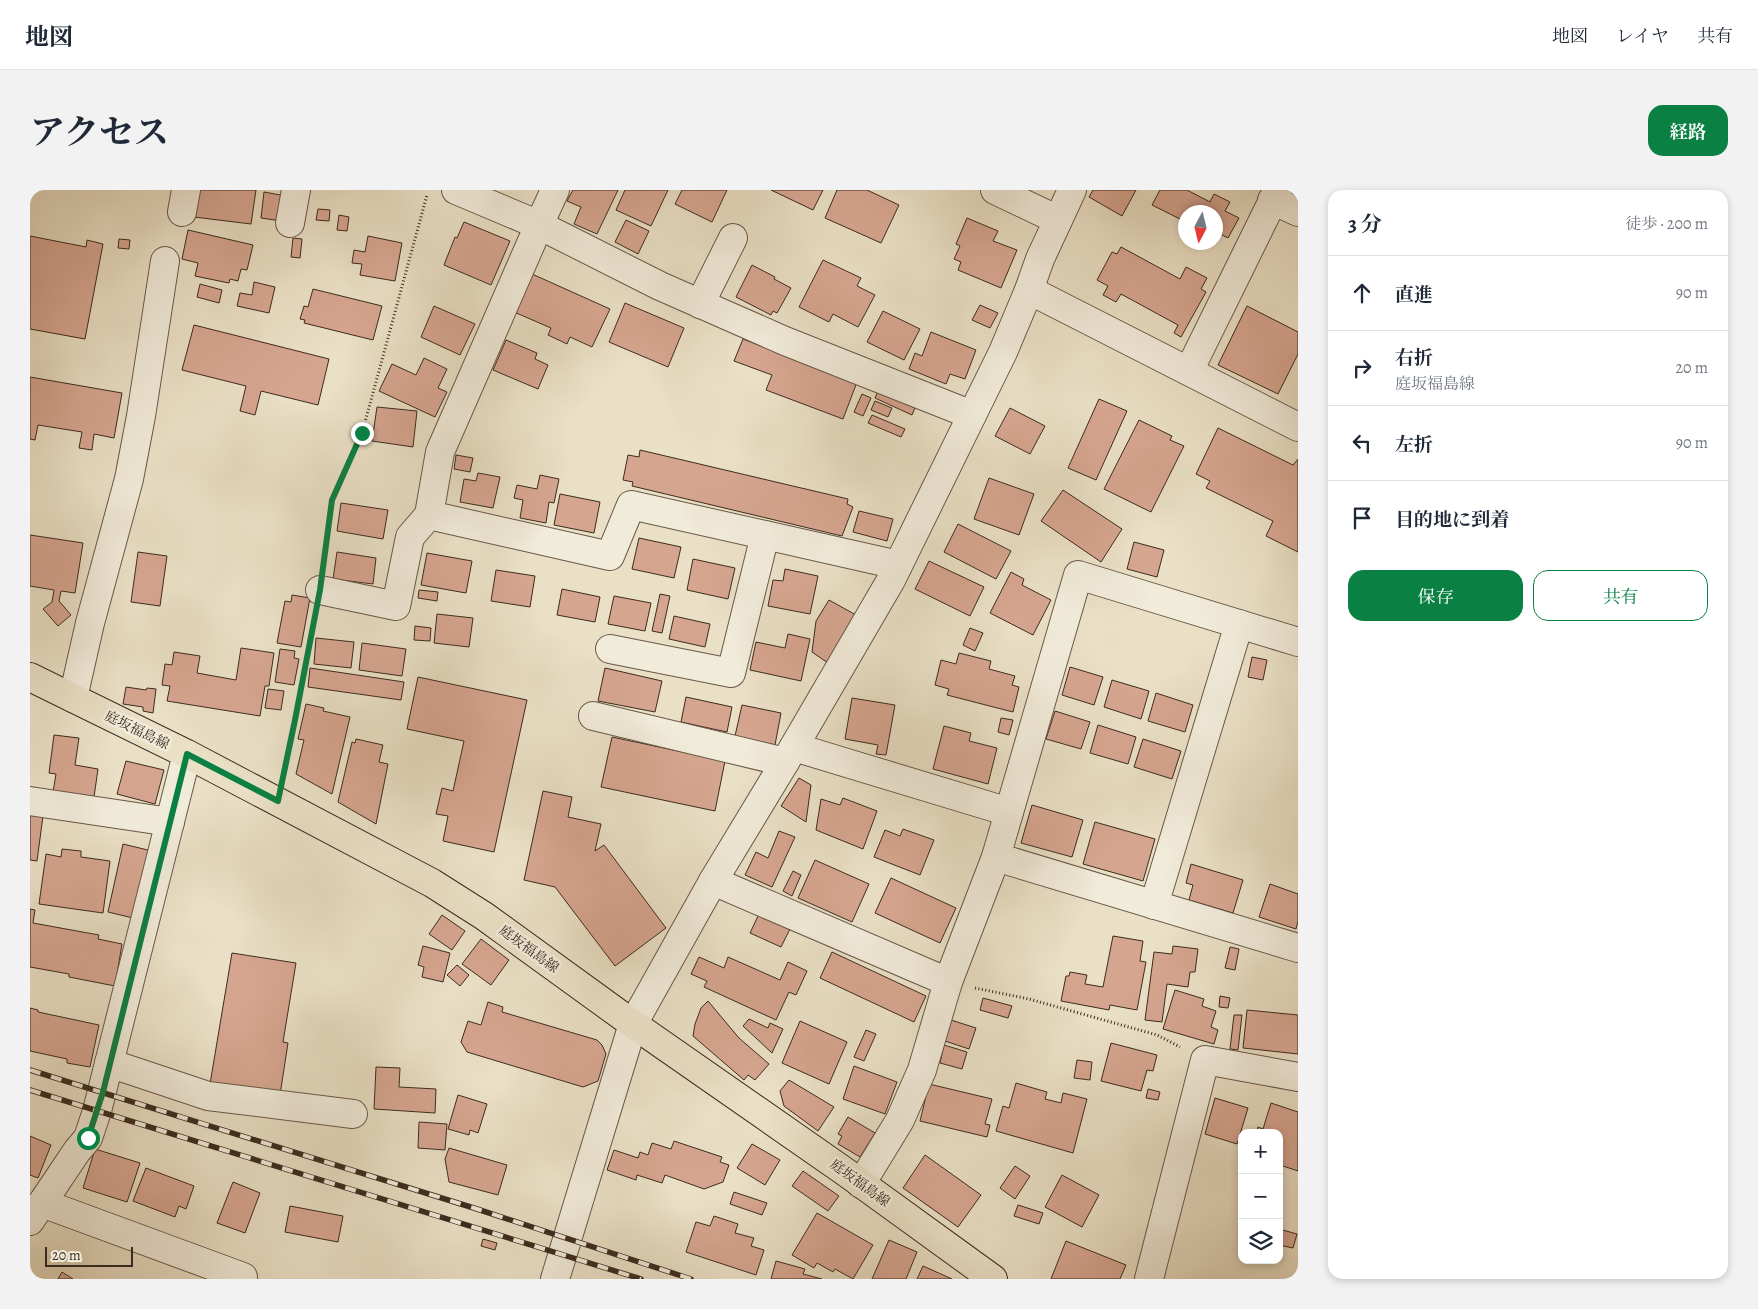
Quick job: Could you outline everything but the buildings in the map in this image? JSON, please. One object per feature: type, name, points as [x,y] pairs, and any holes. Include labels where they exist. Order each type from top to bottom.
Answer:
[{"type":"main road","name":"庭坂福島線","points":[[30,677],[187,754],[432,883],[484,916],[993,1279]]},
{"type":"street","points":[[290,223],[296,190]]},
{"type":"street","points":[[456,190],[539,225],[700,304],[785,341],[972,415]]},
{"type":"street","points":[[320,590],[396,606],[410,537],[429,515],[440,452],[555,190]]},
{"type":"street","points":[[995,190],[1058,220]]},
{"type":"street","points":[[555,1279],[633,1024],[713,881],[790,754],[891,580],[1003,352],[1040,259],[1072,190]]},
{"type":"street","points":[[1189,371],[1275,195],[1298,212]]},
{"type":"street","points":[[700,304],[732,238]]},
{"type":"street","points":[[74,698],[90,623],[129,478],[141,416],[165,260]]},
{"type":"street","points":[[1029,290],[1298,427]]},
{"type":"street","points":[[429,515],[610,556],[631,505],[898,565]]},
{"type":"street","points":[[610,649],[731,673],[765,535]]},
{"type":"street","points":[[861,1184],[900,1120],[922,1070],[948,982],[996,858],[1078,575],[1298,642]]},
{"type":"street","points":[[1154,905],[1239,624]]},
{"type":"street","points":[[593,716],[790,754],[1009,812]]},
{"type":"street","points":[[187,754],[103,1092],[88,1138],[77,1150],[36,1212],[197,1270],[243,1278]]},
{"type":"street","points":[[30,801],[170,822]]},
{"type":"street","points":[[996,858],[1298,948]]},
{"type":"street","points":[[713,881],[948,982]]},
{"type":"street","points":[[1149,1279],[1205,1060],[1298,1077]]},
{"type":"street","points":[[109,1064],[208,1096],[353,1114]]},
{"type":"path","points":[[278,801],[320,590],[332,500],[362,433],[429,190]]},
{"type":"path","points":[[948,982],[1029,999],[1157,1035],[1205,1060]]},
{"type":"railway","points":[[30,1070],[477,1209],[691,1279]]},
{"type":"railway","points":[[30,1090],[641,1279]]},
{"type":"route","points":[[88,1138],[103,1092],[187,754],[278,801],[320,590],[332,500],[362,433]]}]
